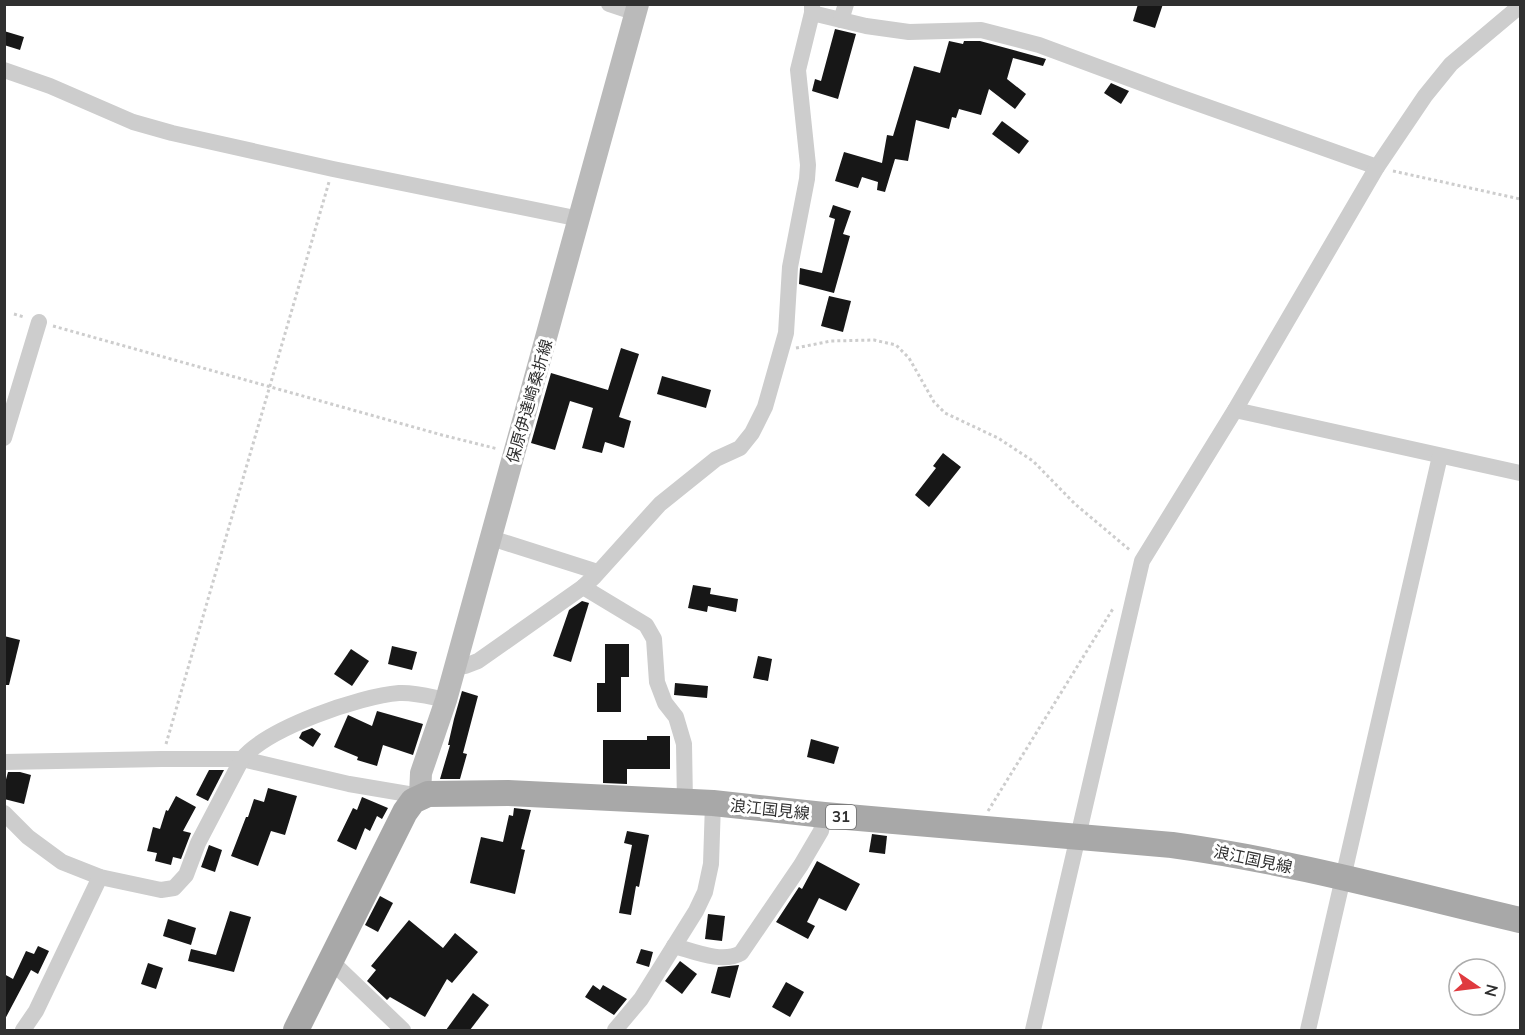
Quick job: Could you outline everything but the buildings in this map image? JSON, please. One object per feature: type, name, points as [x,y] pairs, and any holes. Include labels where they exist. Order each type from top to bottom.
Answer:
[{"type":"main road","name":"保原伊達崎桑折線","points":[[420,796],[421,773],[446,700],[637,9]]},
{"type":"main road","name":"浪江国見線","points":[[420,796],[508,793],[712,803],[1079,838],[1172,844],[1343,878],[1521,920]]},
{"type":"main road","points":[[296,1030],[405,812],[409,805],[420,796]]},
{"type":"street","points":[[609,4],[637,9]]},
{"type":"street","points":[[1033,1030],[1142,561],[1235,410],[1377,167],[1439,75],[1468,47],[1521,6]]},
{"type":"street","points":[[455,667],[478,662],[583,587],[660,504],[716,459],[740,448],[752,433],[765,407],[783,350],[788,315],[790,267],[808,165],[798,70],[812,9],[844,12],[909,32],[981,30],[1039,45],[1377,167]]},
{"type":"street","points":[[4,70],[50,86],[133,122],[183,135],[333,169],[580,219]]},
{"type":"street","points":[[4,438],[39,322]]},
{"type":"street","points":[[1235,410],[1521,473]]},
{"type":"street","points":[[1308,1030],[1440,456]]},
{"type":"street","points":[[491,538],[598,572]]},
{"type":"street","points":[[583,587],[646,625],[654,639],[657,682],[665,704],[676,717],[684,744],[685,803]]},
{"type":"street","points":[[4,813],[28,837],[62,862],[100,877],[161,890],[174,888],[186,874],[198,843],[242,759],[248,752],[285,728],[382,695],[401,693],[446,700]]},
{"type":"street","points":[[4,762],[242,759],[349,784],[420,796]]},
{"type":"street","points":[[615,1030],[640,999],[696,911],[705,892],[711,864],[712,803]]},
{"type":"street","points":[[674,946],[729,957],[741,952],[801,865],[821,831],[824,815]]},
{"type":"street","points":[[22,1030],[36,1011],[100,877]]},
{"type":"street","points":[[331,961],[403,1030]]},
{"type":"path","points":[[1377,167],[1521,199]]},
{"type":"path","points":[[162,759],[333,169]]},
{"type":"path","points":[[14,314],[514,454]]},
{"type":"path","points":[[783,350],[831,341],[874,340],[896,345],[909,358],[934,402],[945,413],[998,438],[1033,461],[1075,504],[1142,561]]},
{"type":"path","points":[[978,827],[1118,601]]}]
